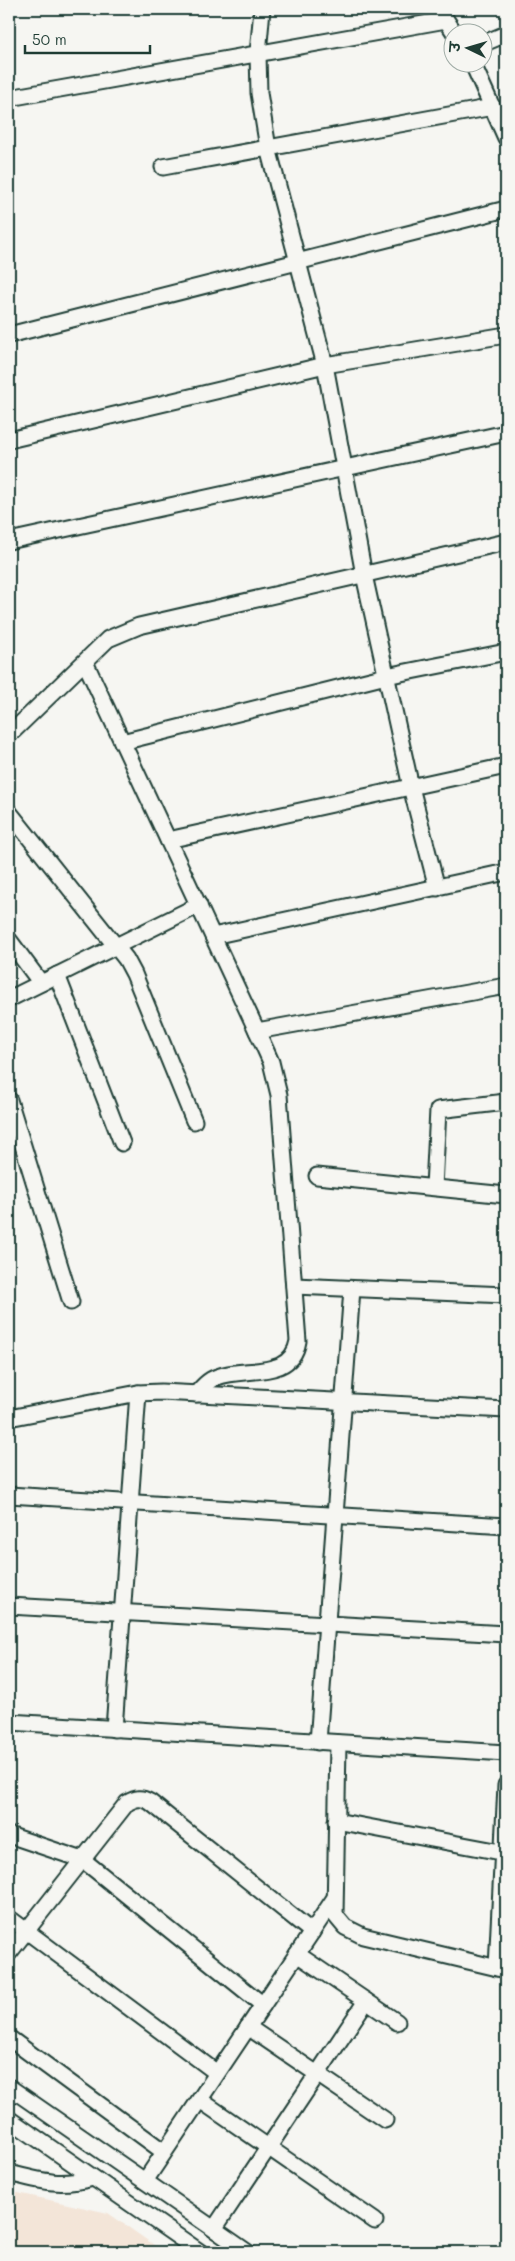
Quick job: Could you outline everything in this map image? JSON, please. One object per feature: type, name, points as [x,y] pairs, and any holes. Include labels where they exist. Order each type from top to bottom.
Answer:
[{"type":"street","points":[[262,9],[258,54],[259,93],[268,148],[325,365],[364,574],[411,787],[437,888]]},
{"type":"street","points":[[9,98],[446,20]]},
{"type":"street","points":[[492,40],[506,34]]},
{"type":"street","points":[[477,72],[493,107],[503,122],[506,138]]},
{"type":"street","points":[[162,167],[493,107]]},
{"type":"street","points":[[9,335],[506,209]]},
{"type":"street","points":[[9,440],[325,365],[506,335]]},
{"type":"street","points":[[9,541],[506,434]]},
{"type":"street","points":[[9,735],[108,639],[139,626],[506,542]]},
{"type":"street","points":[[122,742],[386,676],[506,652]]},
{"type":"street","points":[[85,662],[257,1030],[271,1062],[279,1095],[298,1341],[296,1351],[290,1360],[278,1367],[218,1376],[205,1384],[196,1394]]},
{"type":"street","points":[[168,840],[506,766]]},
{"type":"street","points":[[9,812],[116,945],[134,974],[194,1121]]},
{"type":"street","points":[[213,936],[506,872]]},
{"type":"street","points":[[9,999],[199,906]]},
{"type":"street","points":[[9,940],[41,983]]},
{"type":"street","points":[[56,975],[122,1143]]},
{"type":"street","points":[[257,1030],[506,986]]},
{"type":"street","points":[[9,1100],[71,1302]]},
{"type":"street","points":[[434,1188],[438,1110],[506,1102]]},
{"type":"street","points":[[317,1176],[506,1195]]},
{"type":"street","points":[[294,1286],[506,1295]]},
{"type":"street","points":[[318,1742],[352,1289]]},
{"type":"street","points":[[114,1729],[138,1393]]},
{"type":"street","points":[[9,1418],[138,1393],[196,1394],[506,1410]]},
{"type":"street","points":[[9,1495],[506,1526]]},
{"type":"street","points":[[9,1606],[506,1634]]},
{"type":"street","points":[[9,1722],[506,1753]]},
{"type":"street","points":[[338,1743],[335,1915],[345,1927],[363,1936],[502,1969],[506,1785]]},
{"type":"street","points":[[9,1953],[127,1803],[134,1799],[142,1798],[312,1932]]},
{"type":"street","points":[[336,1821],[505,1852]]},
{"type":"street","points":[[9,1835],[83,1860],[263,2005]]},
{"type":"street","points":[[145,2181],[334,1899]]},
{"type":"street","points":[[9,1918],[217,2073]]},
{"type":"street","points":[[297,1954],[397,2022]]},
{"type":"street","points":[[214,2229],[366,2002]]},
{"type":"street","points":[[248,2027],[385,2120]]},
{"type":"street","points":[[9,2038],[164,2152]]},
{"type":"street","points":[[9,2087],[247,2252]]},
{"type":"street","points":[[200,2100],[375,2221]]},
{"type":"street","points":[[9,2119],[200,2252]]},
{"type":"street","points":[[9,2174],[59,2184],[75,2183],[93,2178]]},
{"type":"shaded area","points":[[9,2191],[108,2213],[164,2252],[9,2252]]}]
